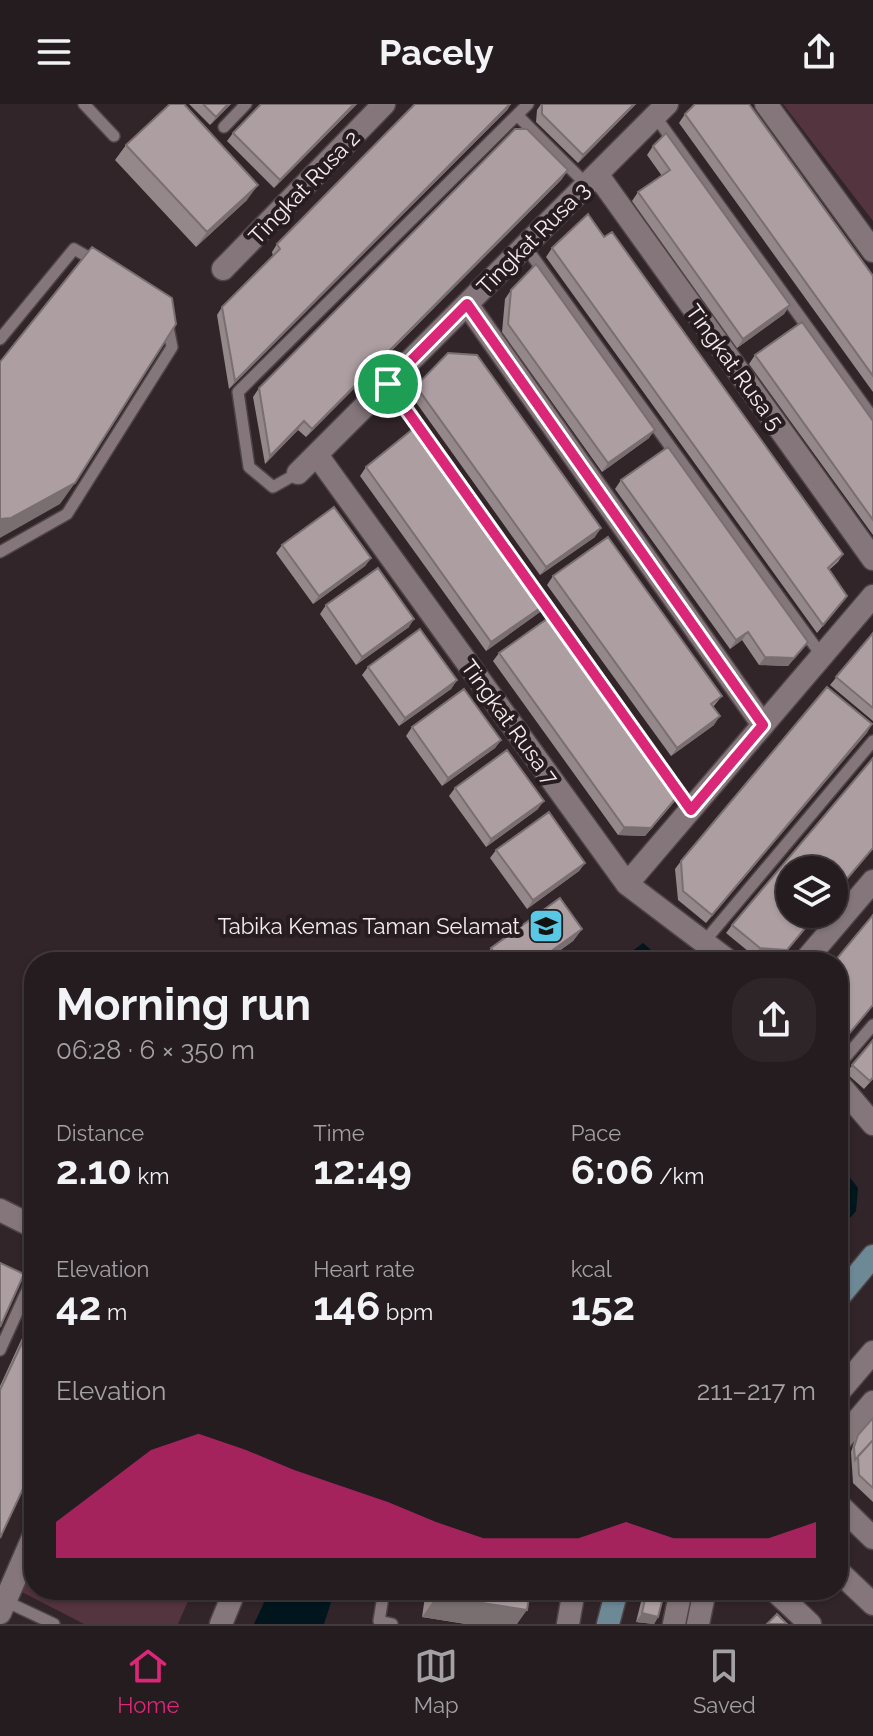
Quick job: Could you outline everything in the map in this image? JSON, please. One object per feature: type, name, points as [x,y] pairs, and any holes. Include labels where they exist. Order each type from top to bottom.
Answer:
[{"type":"main road","points":[[848,1286],[873,1256]]},
{"type":"main road","points":[[608,1624],[614,1600]]},
{"type":"street","name":"Tingkat Rusa 2","points":[[223,269],[384,104]]},
{"type":"street","points":[[766,104],[873,251]]},
{"type":"street","name":"Tingkat Rusa 3","points":[[298,473],[661,110]]},
{"type":"street","name":"Tingkat Rusa 5","points":[[592,179],[873,559]]},
{"type":"street","points":[[467,304],[763,725]]},
{"type":"street","name":"Tingkat Rusa 7","points":[[317,455],[627,884],[717,952]]},
{"type":"street","points":[[627,884],[686,803],[763,725],[873,596]]},
{"type":"street","points":[[813,952],[873,881]]},
{"type":"street","points":[[848,1095],[873,1124]]},
{"type":"street","points":[[0,1210],[24,1222]]},
{"type":"street","points":[[848,1381],[873,1352]]},
{"type":"street","points":[[848,1431],[873,1402]]},
{"type":"street","points":[[848,1514],[873,1538]]},
{"type":"street","points":[[3,1607],[24,1558]]},
{"type":"street","points":[[848,1580],[873,1604]]},
{"type":"street","points":[[221,1624],[231,1600]]},
{"type":"street","points":[[568,1624],[572,1600]]},
{"type":"street","points":[[674,1624],[679,1600]]},
{"type":"street","points":[[698,1624],[703,1600]]},
{"type":"street","points":[[785,1600],[810,1624]]},
{"type":"lane","points":[[84,104],[114,136]]},
{"type":"lane","points":[[224,127],[246,104]]},
{"type":"lane","points":[[298,473],[273,487],[249,467],[238,392],[528,104]]},
{"type":"lane","points":[[661,110],[873,418]]},
{"type":"lane","points":[[517,115],[592,179]]},
{"type":"lane","points":[[525,246],[822,656]]},
{"type":"lane","points":[[0,339],[74,249],[113,272]]},
{"type":"lane","points":[[0,552],[67,514],[172,347],[164,303]]},
{"type":"lane","points":[[388,384],[452,474]]},
{"type":"lane","points":[[535,590],[572,642]]},
{"type":"lane","points":[[704,942],[873,741]]},
{"type":"lane","points":[[848,1054],[873,1025]]},
{"type":"lane","points":[[0,1350],[24,1297]]},
{"type":"lane","points":[[382,1600],[379,1621],[392,1624]]},
{"type":"lane","points":[[3,1607],[54,1624]]},
{"type":"shaded area","points":[[783,104],[873,104],[873,221]]},
{"type":"shaded area","points":[[24,1577],[24,1593],[18,1590]]},
{"type":"shaded area","points":[[37,1600],[189,1600],[178,1624],[84,1624]]},
{"type":"water","points":[[643,943],[653,952],[631,952]]},
{"type":"water","points":[[848,1175],[858,1188],[856,1211],[848,1220]]},
{"type":"water","points":[[265,1600],[332,1600],[324,1624],[254,1624]]},
{"type":"building","points":[[170,104],[184,104],[258,185],[207,232],[126,145]]},
{"type":"building","points":[[203,104],[228,104],[216,117]]},
{"type":"building","points":[[261,104],[354,104],[280,180],[233,133]]},
{"type":"building","points":[[415,104],[510,104],[235,381],[222,307],[280,249],[277,244]]},
{"type":"building","points":[[542,104],[634,104],[583,155],[542,114]]},
{"type":"building","points":[[695,104],[749,104],[873,276],[873,376],[685,114]]},
{"type":"building","points":[[515,129],[527,129],[568,170],[312,429],[304,421],[270,456],[259,388]]},
{"type":"building","points":[[666,133],[790,305],[743,339],[638,192],[670,170],[653,146]]},
{"type":"building","points":[[588,214],[604,237],[612,232],[843,554],[828,568],[847,596],[823,625],[552,248]]},
{"type":"building","points":[[92,247],[172,298],[176,324],[75,483],[11,518],[0,519],[0,362]]},
{"type":"building","points":[[536,264],[655,430],[608,463],[508,324],[511,290]]},
{"type":"building","points":[[802,322],[873,421],[873,520],[755,355]]},
{"type":"building","points":[[448,353],[477,355],[601,528],[546,567],[416,386]]},
{"type":"building","points":[[418,425],[546,604],[491,642],[366,467]]},
{"type":"building","points":[[668,447],[808,642],[794,658],[765,657],[748,632],[736,640],[621,480]]},
{"type":"building","points":[[334,507],[371,558],[319,596],[282,545]]},
{"type":"building","points":[[608,537],[722,696],[711,704],[720,716],[677,748],[553,576]]},
{"type":"building","points":[[378,568],[414,619],[362,657],[326,605]]},
{"type":"building","points":[[554,614],[681,792],[651,828],[624,827],[499,653]]},
{"type":"building","points":[[420,629],[457,680],[405,718],[368,667]]},
{"type":"building","points":[[873,633],[873,708],[836,677]]},
{"type":"building","points":[[827,687],[872,724],[712,915],[683,891],[681,861]]},
{"type":"building","points":[[464,689],[501,740],[448,778],[412,727]]},
{"type":"building","points":[[507,750],[544,801],[491,839],[455,788]]},
{"type":"building","points":[[873,758],[873,848],[848,877],[848,856],[790,856]]},
{"type":"building","points":[[549,812],[585,863],[533,900],[496,850]]},
{"type":"building","points":[[776,873],[776,928],[805,928],[787,950],[760,948],[732,925]]},
{"type":"building","name":"Tabika Kemas Taman Selamat","points":[[560,898],[582,929],[550,952],[494,952],[491,948]]},
{"type":"building","points":[[873,915],[873,1005],[848,1035],[848,952],[842,952]]},
{"type":"building","points":[[873,1040],[873,1077],[870,1081],[852,1065]]},
{"type":"building","points":[[0,1263],[24,1274],[0,1327]]},
{"type":"building","points":[[24,1338],[24,1486],[0,1538],[0,1390]]},
{"type":"building","points":[[873,1418],[873,1440],[855,1460],[854,1447],[858,1435]]},
{"type":"building","points":[[873,1440],[873,1488],[859,1475],[858,1456]]},
{"type":"building","points":[[463,1600],[528,1600],[527,1610]]},
{"type":"building","points":[[645,1600],[662,1600],[658,1617],[642,1613]]},
{"type":"building","points":[[777,1614],[787,1624],[767,1624]]},
{"type":"place","name":"Tabika Kemas Taman Selamat","points":[[546,926]]},
{"type":"route","points":[[467,304],[763,725],[691,810],[388,384],[467,304]]}]
